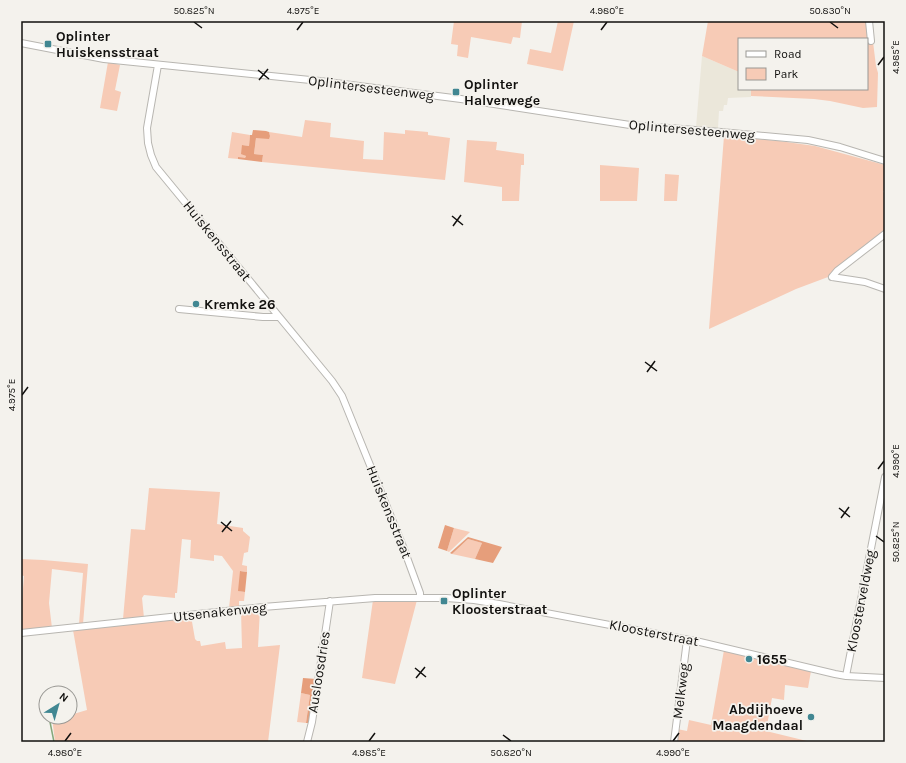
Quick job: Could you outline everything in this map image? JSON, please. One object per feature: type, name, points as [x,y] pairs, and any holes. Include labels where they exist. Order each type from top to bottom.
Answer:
[{"type":"street","points":[[869,21],[871,41]]},
{"type":"street","name":"Oplintersesteenweg","points":[[21,43],[104,59],[320,81],[461,99],[630,125],[729,132],[808,140],[840,147],[885,161]]},
{"type":"street","name":"Huiskensstraat","points":[[158,65],[147,128],[148,143],[156,167],[327,375],[342,396],[402,544],[420,593],[420,598]]},
{"type":"street","points":[[885,234],[832,277],[865,282],[885,289]]},
{"type":"street","points":[[179,309],[263,317],[279,317]]},
{"type":"street","name":"Kloosterveldweg","points":[[846,676],[885,477]]},
{"type":"street","name":"Utsenakenweg","points":[[21,633],[330,601],[375,598],[420,598]]},
{"type":"street","name":"Kloosterstraat","points":[[420,598],[474,600],[499,604],[687,640],[835,674],[885,678]]},
{"type":"street","name":"Ausloosdries","points":[[307,742],[330,601]]},
{"type":"street","name":"Melkweg","points":[[674,742],[687,640]]},
{"type":"shaded area","points":[[702,56],[738,72],[738,90],[751,90],[751,97],[728,98],[727,105],[724,105],[723,111],[719,111],[718,128],[696,127]]},
{"type":"shaded area","points":[[253,130],[269,132],[269,139],[256,138],[254,154],[263,155],[262,162],[238,159],[238,157],[245,158],[246,156],[241,154],[242,145],[249,146],[250,135],[252,135]]},
{"type":"shaded area","points":[[445,525],[454,528],[447,551],[438,548]]},
{"type":"shaded area","points":[[468,537],[502,547],[493,563],[475,559],[482,543],[468,539],[452,554],[450,553]]},
{"type":"shaded area","points":[[240,571],[247,572],[245,592],[238,591]]},
{"type":"shaded area","points":[[303,678],[316,679],[309,723],[306,723],[310,695],[301,693]]},
{"type":"green space","points":[[454,21],[522,21],[520,38],[513,37],[511,44],[471,37],[468,58],[457,56],[458,45],[451,44]]},
{"type":"green space","points":[[558,21],[574,21],[563,71],[527,64],[530,49],[551,53]]},
{"type":"green space","points":[[708,21],[866,21],[873,42],[878,73],[877,107],[863,108],[814,99],[751,96],[751,90],[868,90],[868,38],[738,38],[738,72],[702,56]]},
{"type":"green space","points":[[108,62],[120,65],[115,90],[121,92],[117,111],[100,108]]},
{"type":"green space","points":[[305,120],[331,123],[330,137],[364,141],[363,159],[383,160],[384,132],[405,134],[405,130],[428,132],[428,135],[450,138],[445,180],[262,162],[263,155],[254,154],[256,138],[270,136],[269,132],[302,137]]},
{"type":"green space","points":[[232,132],[250,135],[249,146],[242,145],[244,155],[246,156],[245,158],[228,158]]},
{"type":"green space","points":[[724,136],[815,146],[885,165],[885,191],[883,191],[885,195],[885,233],[828,277],[796,289],[709,329]]},
{"type":"green space","points":[[467,140],[497,142],[496,150],[524,154],[524,165],[521,165],[519,201],[502,201],[502,187],[464,182]]},
{"type":"green space","points":[[600,165],[639,168],[637,201],[600,201]]},
{"type":"green space","points":[[665,174],[679,175],[677,201],[664,201]]},
{"type":"green space","points":[[149,488],[220,492],[217,524],[243,528],[243,531],[250,537],[248,552],[244,553],[242,565],[247,566],[247,572],[241,571],[239,591],[245,592],[244,601],[239,601],[239,606],[229,608],[233,571],[222,556],[214,555],[214,561],[190,558],[191,540],[182,539],[177,593],[175,593],[175,598],[144,595],[142,598],[144,618],[123,619],[131,529],[145,530]]},
{"type":"green space","points":[[454,528],[470,532],[449,552],[447,551]]},
{"type":"green space","points":[[468,539],[482,543],[475,559],[452,554]]},
{"type":"green space","points":[[21,559],[88,564],[83,624],[79,624],[83,573],[52,569],[49,603],[52,628],[21,631],[24,576],[21,575]]},
{"type":"green space","points":[[373,600],[417,600],[395,684],[362,678]]},
{"type":"green space","points":[[260,609],[258,647],[280,645],[268,742],[55,742],[53,725],[78,725],[78,713],[87,710],[73,630],[191,616],[195,639],[200,641],[201,646],[225,642],[226,649],[242,648],[241,611]]},
{"type":"green space","points":[[724,650],[811,671],[808,688],[785,685],[784,700],[772,698],[766,731],[811,742],[675,742],[677,729],[687,731],[689,720],[711,725]]},
{"type":"green space","points":[[301,693],[310,695],[306,723],[297,722]]},
{"type":"waterway","points":[[51,725],[54,742]]},
{"type":"place","name":"Oplinter Huiskensstraat","points":[[48,44]]},
{"type":"place","name":"Oplinter Halverwege","points":[[456,92]]},
{"type":"place","name":"Kremke 26","points":[[196,304]]},
{"type":"place","name":"Oplinter Kloosterstraat","points":[[444,601]]},
{"type":"place","name":"1655","points":[[749,659]]},
{"type":"place","name":"Abdijhoeve Maagdendaal","points":[[811,717]]}]
